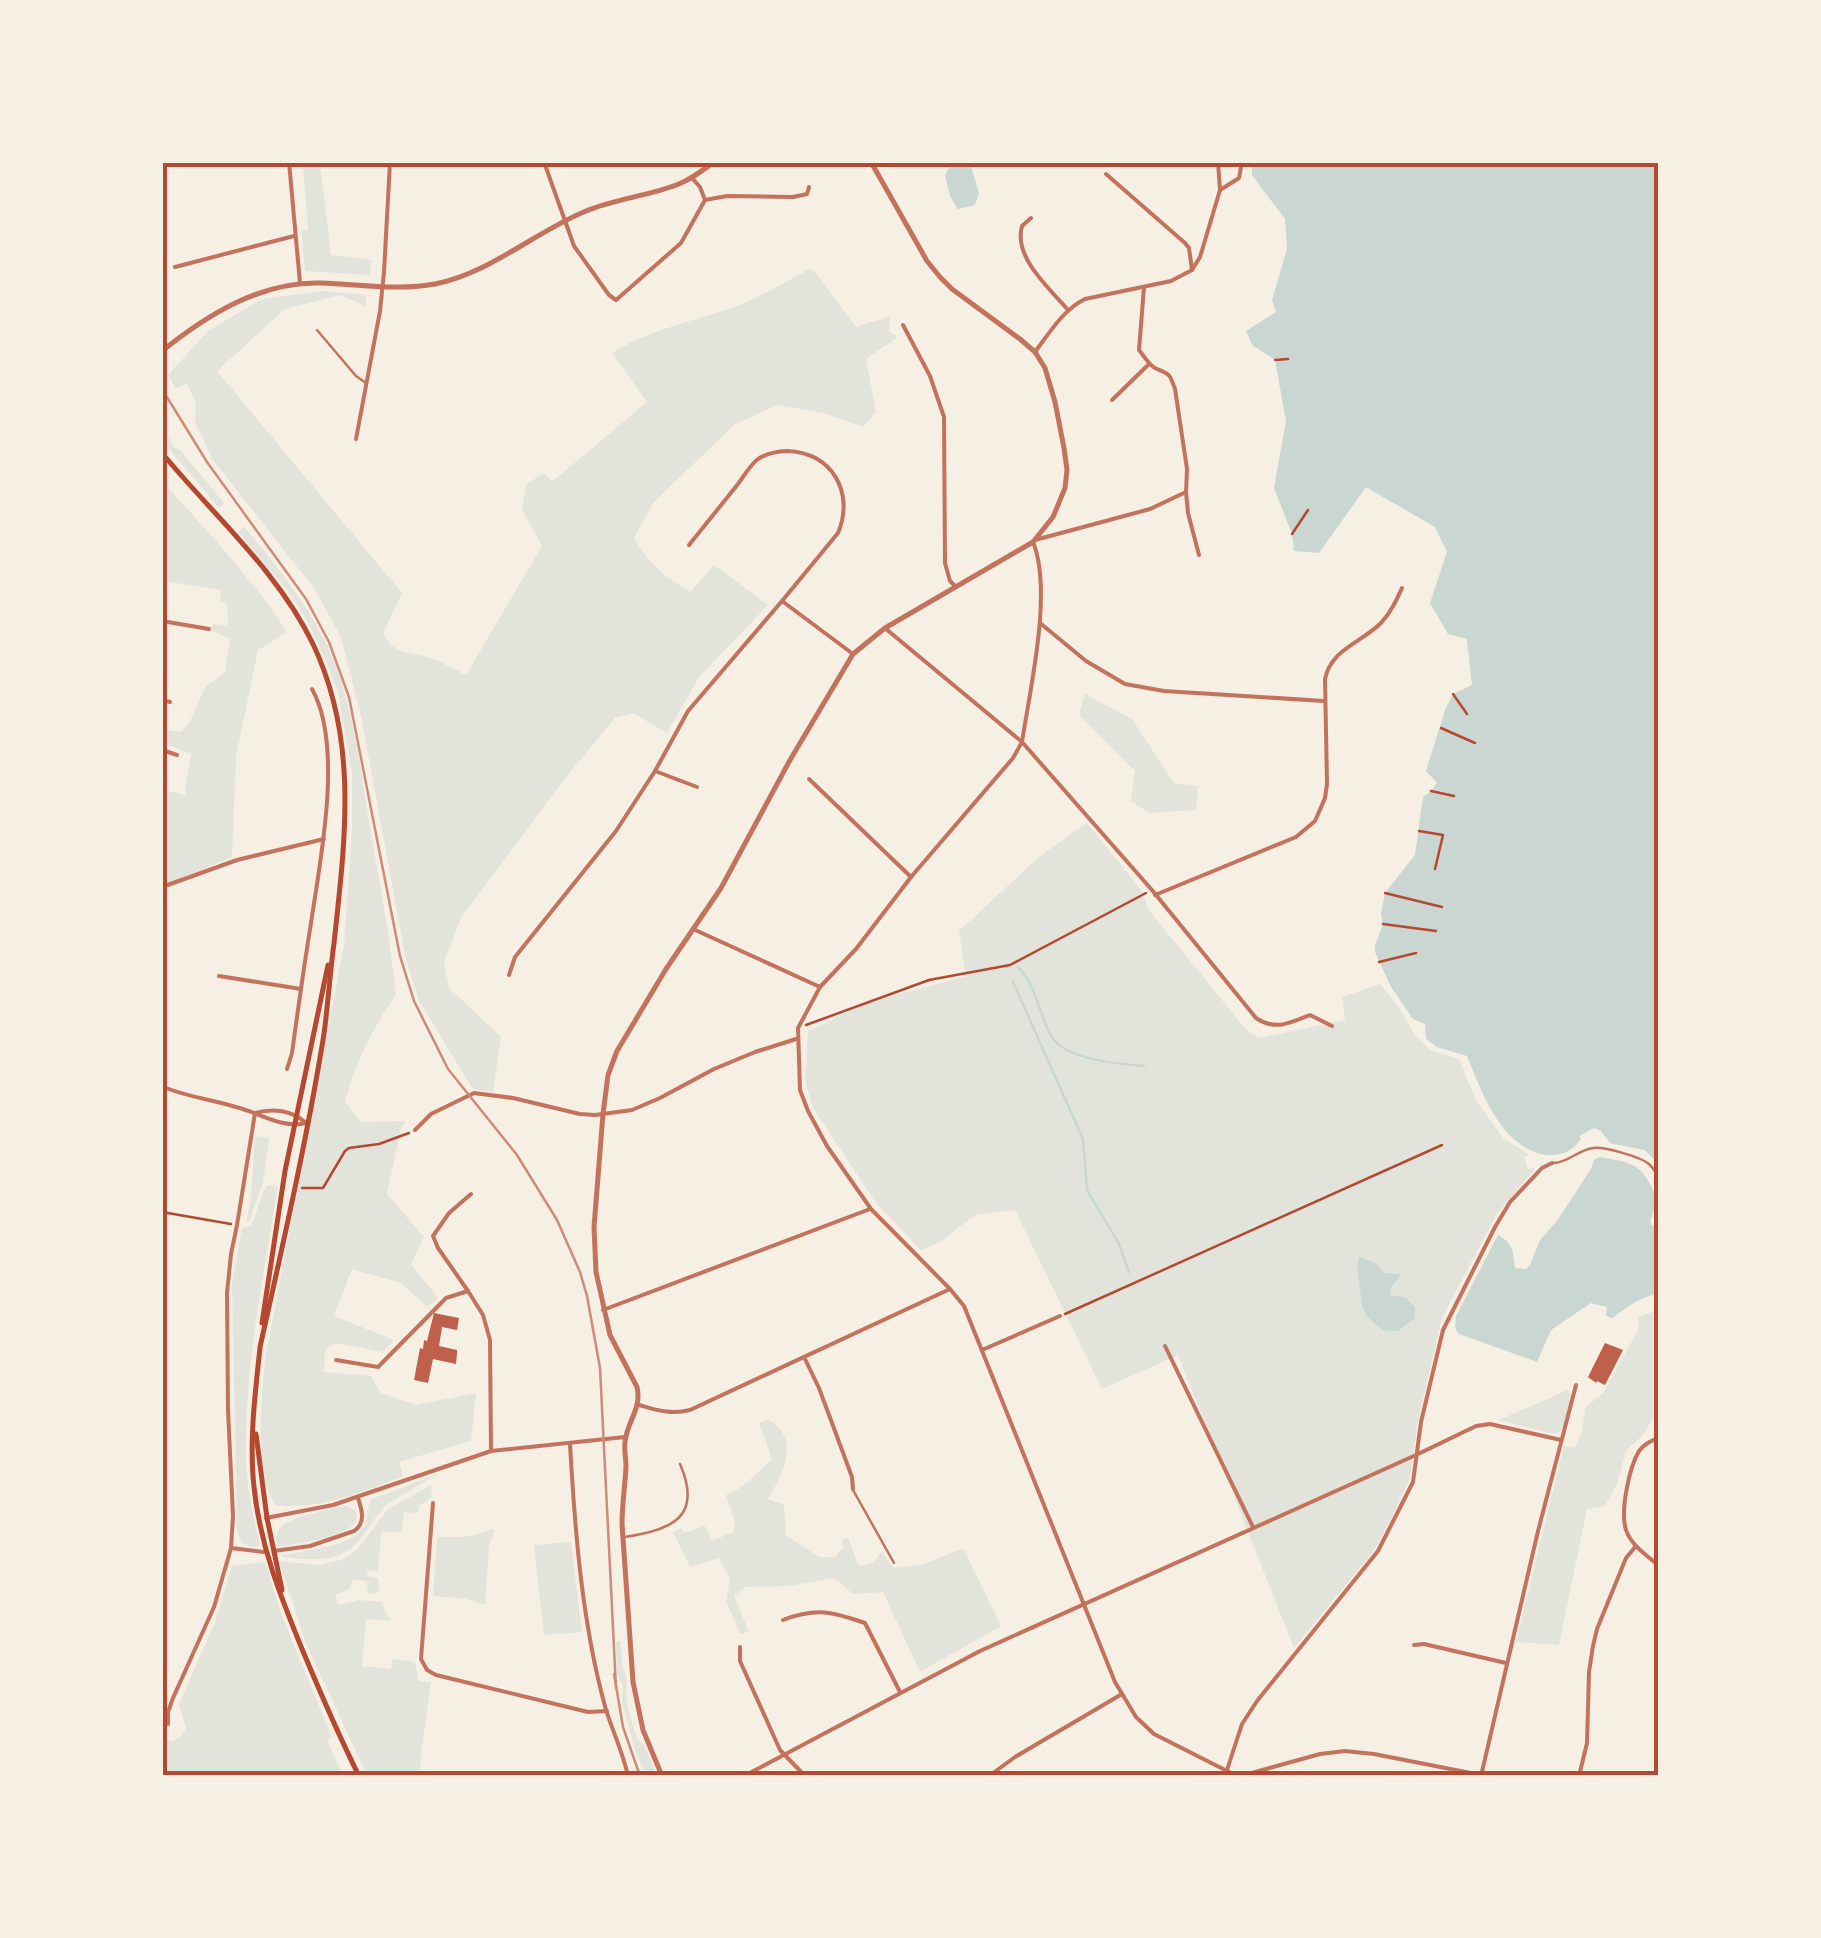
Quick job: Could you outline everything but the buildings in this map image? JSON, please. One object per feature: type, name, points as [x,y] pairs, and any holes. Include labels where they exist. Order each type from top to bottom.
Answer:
[{"type":"main road","points":[[162,453],[276,586],[309,636],[338,722],[346,785],[345,839],[324,1033],[260,1348]]},
{"type":"main road","points":[[335,932],[294,1126],[266,1288],[252,1457],[263,1543],[328,1712],[359,1776]]},
{"type":"main road","points":[[254,1420],[273,1565]]},
{"type":"street","points":[[289,162],[300,283]]},
{"type":"street","points":[[356,439],[383,286],[390,162]]},
{"type":"street","points":[[544,162],[574,246],[616,300],[681,243],[705,200],[793,197],[807,194],[810,187]]},
{"type":"street","points":[[162,348],[238,302],[276,288],[300,283],[420,286],[451,280],[593,208],[666,188],[692,178],[714,162]]},
{"type":"street","points":[[872,162],[927,261],[940,277],[1034,352],[1045,368],[1056,402],[1067,470],[1062,501],[1034,541]]},
{"type":"street","points":[[1034,352],[1068,310],[1086,299],[1172,281],[1192,270],[1200,257],[1220,190],[1218,162]]},
{"type":"street","points":[[1220,190],[1239,178],[1242,162]]},
{"type":"street","points":[[1106,174],[1185,243],[1192,270]]},
{"type":"street","points":[[692,178],[705,200]]},
{"type":"street","points":[[1031,218],[1022,226],[1020,242],[1028,261],[1068,310]]},
{"type":"street","points":[[174,267],[294,236]]},
{"type":"street","points":[[1144,286],[1139,350],[1150,364],[1170,376],[1175,389],[1187,470],[1188,514],[1198,555]]},
{"type":"street","points":[[902,325],[930,376],[944,417],[945,563],[955,586]]},
{"type":"street","points":[[316,330],[356,376],[368,384]]},
{"type":"street","points":[[1112,400],[1150,364]]},
{"type":"street","points":[[509,975],[515,957],[616,831],[655,772],[688,711],[838,534],[844,498],[840,484],[823,463],[804,452],[780,451],[759,458],[690,544]]},
{"type":"street","points":[[662,1776],[636,1705],[623,1538],[625,1437],[638,1404],[637,1387],[610,1335],[596,1272],[594,1227],[603,1114],[616,1051],[721,888],[853,654],[885,628],[1034,541],[1150,509],[1186,492]]},
{"type":"street","points":[[1034,541],[1039,556],[1040,622],[1022,742],[1013,758],[820,988],[798,1028],[800,1090],[827,1146],[871,1209],[964,1306],[1084,1605],[1122,1694],[1136,1716],[1154,1734],[1225,1774],[1239,1776],[1345,1751],[1481,1775],[1576,1384]]},
{"type":"street","points":[[1153,892],[1296,837],[1310,827],[1320,810],[1327,784],[1325,679],[1331,662],[1379,625],[1402,588]]},
{"type":"street","points":[[782,601],[853,654]]},
{"type":"street","points":[[162,621],[208,628]]},
{"type":"street","points":[[1040,622],[1086,660],[1126,684],[1164,691],[1325,701]]},
{"type":"street","points":[[885,628],[1022,742],[1256,1018],[1266,1025],[1283,1026],[1310,1016],[1332,1026]]},
{"type":"street","points":[[286,1068],[292,1052],[328,796],[326,742],[318,698],[312,689]]},
{"type":"street","points":[[162,700],[170,702]]},
{"type":"street","points":[[162,750],[177,755]]},
{"type":"street","points":[[655,772],[696,787]]},
{"type":"street","points":[[809,779],[911,878]]},
{"type":"street","points":[[162,887],[237,860],[324,839]]},
{"type":"street","points":[[693,929],[820,988]]},
{"type":"street","points":[[219,976],[301,989]]},
{"type":"street","points":[[416,1130],[431,1114],[474,1092],[580,1114],[632,1110],[714,1069],[798,1038]]},
{"type":"street","points":[[162,1096],[164,1087],[294,1126],[306,1123]]},
{"type":"street","points":[[255,1113],[268,1109],[297,1114],[306,1123]]},
{"type":"street","points":[[168,1724],[173,1698],[214,1607],[232,1548],[227,1293],[230,1254],[255,1113]]},
{"type":"street","points":[[1225,1774],[1242,1724],[1378,1551],[1414,1482],[1439,1343],[1494,1227],[1510,1202],[1542,1168],[1552,1162],[1565,1162],[1589,1149],[1599,1148],[1642,1160],[1658,1178]]},
{"type":"street","points":[[471,1194],[449,1212],[433,1236],[483,1316],[490,1340],[491,1451]]},
{"type":"street","points":[[604,1310],[871,1209]]},
{"type":"street","points":[[638,1404],[664,1412],[690,1410],[950,1290]]},
{"type":"street","points":[[336,1360],[378,1367],[446,1298],[468,1291]]},
{"type":"street","points":[[982,1350],[1060,1316]]},
{"type":"street","points":[[1165,1346],[1253,1527]]},
{"type":"street","points":[[805,1359],[852,1476],[852,1488],[894,1563]]},
{"type":"street","points":[[744,1776],[980,1651],[1476,1426],[1490,1424],[1561,1440]]},
{"type":"street","points":[[258,1520],[358,1498],[491,1451],[625,1437]]},
{"type":"street","points":[[1658,1438],[1645,1444],[1638,1454],[1624,1518],[1636,1546],[1658,1565]]},
{"type":"street","points":[[570,1444],[592,1650],[606,1711],[628,1776]]},
{"type":"street","points":[[623,1538],[668,1526],[682,1516],[689,1501],[688,1481],[680,1464]]},
{"type":"street","points":[[232,1548],[278,1551],[344,1536],[361,1523],[358,1498]]},
{"type":"street","points":[[432,1503],[421,1658],[427,1670],[588,1712],[606,1711]]},
{"type":"street","points":[[1579,1776],[1587,1744],[1589,1672],[1597,1629],[1626,1558],[1636,1546]]},
{"type":"street","points":[[783,1620],[815,1611],[834,1612],[866,1624],[900,1692]]},
{"type":"street","points":[[1414,1645],[1506,1663]]},
{"type":"street","points":[[740,1646],[740,1660],[780,1750],[805,1776]]},
{"type":"street","points":[[989,1776],[1014,1757],[1122,1694]]},
{"type":"path","points":[[1275,360],[1288,359]]},
{"type":"path","points":[[1292,534],[1308,510]]},
{"type":"path","points":[[1453,694],[1467,714]]},
{"type":"path","points":[[1441,728],[1475,743]]},
{"type":"path","points":[[1431,792],[1454,796]]},
{"type":"path","points":[[1418,831],[1443,836],[1435,869]]},
{"type":"path","points":[[798,1028],[929,980],[1010,965],[1153,892]]},
{"type":"path","points":[[1385,893],[1442,907]]},
{"type":"path","points":[[1383,924],[1436,931]]},
{"type":"path","points":[[1379,962],[1416,953]]},
{"type":"path","points":[[301,1188],[323,1188],[349,1148],[379,1144],[416,1130]]},
{"type":"path","points":[[1060,1316],[1442,1145]]},
{"type":"path","points":[[162,1212],[238,1224]]},
{"type":"shaded area","points":[[303,163],[320,163],[331,255],[372,260],[369,275],[305,271],[301,230],[308,230]]},
{"type":"shaded area","points":[[948,163],[970,163],[979,193],[975,205],[958,209],[945,175]]},
{"type":"shaded area","points":[[1252,163],[1658,163],[1658,1164],[1645,1150],[1610,1143],[1594,1128],[1579,1136],[1581,1139],[1570,1150],[1557,1155],[1531,1151],[1518,1142],[1496,1117],[1467,1056],[1437,1047],[1426,1039],[1425,1024],[1413,1019],[1391,987],[1375,952],[1383,924],[1385,893],[1415,855],[1423,797],[1437,783],[1426,771],[1445,710],[1453,694],[1472,685],[1467,639],[1448,634],[1430,603],[1447,552],[1435,527],[1366,487],[1319,553],[1294,551],[1292,534],[1274,488],[1286,421],[1275,360],[1252,345],[1246,331],[1276,312],[1272,300],[1287,249],[1285,219],[1252,175]]},
{"type":"shaded area","points":[[809,269],[814,270],[856,327],[890,316],[889,331],[898,337],[866,359],[876,412],[863,427],[823,413],[777,405],[734,425],[653,503],[634,538],[658,569],[690,592],[714,565],[768,605],[699,677],[667,733],[633,713],[615,718],[461,918],[444,962],[449,988],[501,1037],[493,1092],[473,1089],[419,1001],[405,956],[362,720],[341,637],[314,588],[213,460],[195,422],[196,404],[187,384],[175,388],[168,375],[208,331],[262,299],[323,291],[366,295],[366,306],[340,295],[285,309],[217,371],[402,593],[383,633],[387,640],[401,651],[436,660],[466,675],[542,546],[522,509],[526,485],[543,473],[553,481],[647,402],[612,353],[655,332],[741,304]]},
{"type":"shaded area","points":[[163,426],[174,447],[224,503],[219,508],[163,442]]},
{"type":"shaded area","points":[[162,481],[243,573],[287,632],[258,650],[236,757],[232,857],[163,884],[163,790],[186,795],[191,754],[163,743],[163,730],[181,732],[190,721],[206,686],[225,672],[230,639],[211,630],[213,624],[225,626],[228,622],[227,604],[220,600],[221,590],[163,581]]},
{"type":"shaded area","points":[[244,527],[289,583],[319,629],[349,709],[396,995],[366,1046],[345,1101],[360,1122],[406,1121],[401,1128],[387,1194],[424,1237],[411,1264],[438,1298],[427,1307],[401,1283],[352,1269],[334,1316],[394,1340],[383,1352],[335,1343],[325,1350],[324,1372],[371,1376],[381,1393],[417,1405],[476,1393],[471,1441],[399,1462],[403,1476],[372,1488],[325,1502],[293,1506],[276,1505],[264,1475],[261,1435],[265,1359],[344,945],[352,774],[338,692],[323,654],[290,594],[238,532]]},
{"type":"shaded area","points":[[1085,694],[1132,719],[1174,783],[1198,786],[1196,810],[1149,813],[1131,801],[1135,771],[1079,715]]},
{"type":"shaded area","points":[[1087,823],[1142,891],[1148,909],[1243,1026],[1258,1038],[1345,1020],[1342,997],[1380,984],[1414,1034],[1431,1051],[1459,1059],[1476,1100],[1503,1138],[1529,1155],[1524,1157],[1528,1169],[1534,1168],[1496,1215],[1442,1318],[1418,1420],[1410,1478],[1391,1519],[1373,1552],[1294,1648],[1178,1355],[1102,1389],[1015,1210],[975,1215],[938,1243],[921,1250],[876,1203],[813,1108],[805,1081],[808,1031],[871,1002],[966,976],[959,931],[1040,856]]},
{"type":"shaded area","points":[[255,1138],[269,1141],[263,1182],[246,1222]]},
{"type":"shaded area","points":[[1599,1157],[1637,1168],[1658,1200],[1650,1221],[1652,1226],[1658,1224],[1658,1294],[1639,1300],[1612,1318],[1606,1316],[1607,1307],[1591,1303],[1551,1330],[1537,1362],[1459,1334],[1456,1316],[1498,1235],[1512,1248],[1515,1268],[1526,1269],[1540,1240]]},
{"type":"shaded area","points":[[272,1185],[278,1187],[256,1324],[246,1427],[248,1483],[260,1546],[255,1547],[244,1544],[237,1529],[232,1283],[242,1228],[251,1226],[264,1190]]},
{"type":"shaded area","points":[[1359,1257],[1375,1263],[1384,1273],[1400,1274],[1390,1295],[1406,1298],[1415,1307],[1415,1318],[1398,1331],[1383,1330],[1366,1316],[1357,1266]]},
{"type":"shaded area","points":[[1658,1310],[1658,1410],[1643,1435],[1626,1451],[1617,1484],[1605,1506],[1587,1509],[1559,1645],[1516,1642],[1564,1446],[1575,1448],[1586,1407],[1604,1392],[1639,1328],[1638,1317]]},
{"type":"shaded area","points":[[1568,1390],[1571,1396],[1564,1427],[1558,1433],[1499,1420]]},
{"type":"shaded area","points":[[768,1419],[778,1427],[787,1447],[784,1468],[768,1499],[784,1505],[786,1535],[819,1557],[835,1557],[843,1548],[842,1540],[848,1537],[858,1565],[872,1563],[881,1552],[894,1568],[924,1564],[963,1548],[1001,1626],[920,1672],[883,1592],[853,1594],[834,1578],[789,1586],[745,1587],[734,1596],[749,1632],[740,1634],[726,1601],[730,1579],[719,1558],[690,1567],[673,1532],[681,1528],[684,1533],[705,1526],[712,1541],[733,1532],[735,1522],[726,1495],[745,1484],[772,1459],[759,1423]]},
{"type":"shaded area","points":[[438,1474],[386,1505],[345,1553],[325,1559],[282,1557],[348,1539],[363,1528],[372,1499]]},
{"type":"shaded area","points":[[431,1485],[432,1497],[419,1506],[419,1513],[404,1512],[402,1532],[381,1532],[378,1571],[368,1570],[367,1576],[378,1578],[379,1592],[368,1594],[367,1581],[353,1579],[350,1589],[335,1595],[338,1605],[359,1600],[382,1602],[392,1621],[366,1619],[362,1666],[391,1669],[392,1659],[415,1662],[419,1681],[431,1682],[420,1775],[367,1775],[306,1644],[279,1561],[318,1565],[341,1560],[358,1549],[387,1510]]},
{"type":"shaded area","points":[[346,1506],[357,1517],[347,1529],[277,1547],[278,1531],[289,1521]]},
{"type":"shaded area","points":[[495,1529],[489,1547],[485,1605],[433,1596],[437,1537],[464,1537]]},
{"type":"shaded area","points":[[571,1542],[582,1632],[544,1635],[534,1545]]},
{"type":"shaded area","points":[[265,1562],[282,1616],[332,1737],[327,1741],[343,1775],[163,1775],[163,1740],[177,1739],[186,1728],[179,1704],[214,1625],[232,1566]]},
{"type":"shaded area","points":[[620,1641],[627,1706],[637,1739],[657,1775],[646,1775],[622,1703],[623,1686],[617,1674],[616,1642]]},
{"type":"waterway","points":[[1018,967],[1030,984],[1050,1034],[1061,1046],[1095,1060],[1144,1066]]},
{"type":"waterway","points":[[1013,982],[1083,1139],[1087,1190],[1118,1242],[1129,1272]]},
{"type":"tram line","points":[[162,389],[207,462],[306,599],[329,642],[349,697],[400,956],[414,1001],[448,1069],[517,1155],[557,1220],[580,1272],[600,1368],[616,1688]]},
{"type":"tram line","points":[[614,1674],[623,1727],[640,1776]]}]
